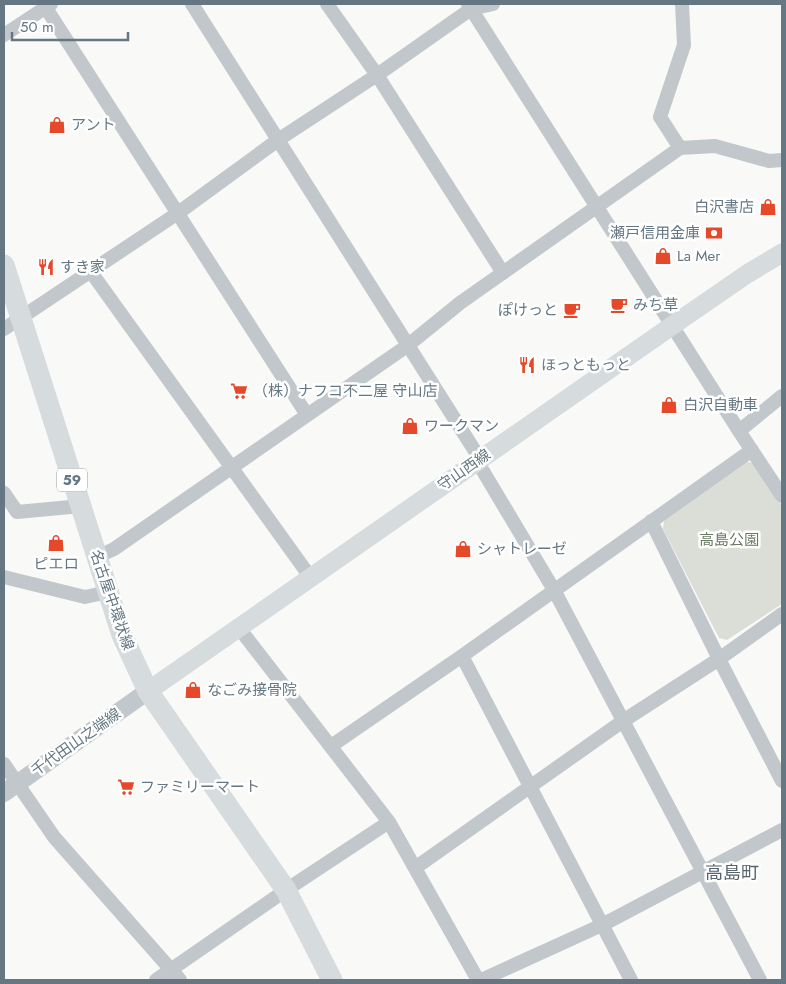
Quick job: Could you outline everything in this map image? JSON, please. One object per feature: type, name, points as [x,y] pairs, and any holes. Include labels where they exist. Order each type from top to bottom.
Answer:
[{"type":"main road","name":"守山西線","points":[[148,691],[673,325],[782,252]]},
{"type":"main road","name":"名古屋中環状線","points":[[4,266],[13,324],[81,506],[122,635],[148,691],[286,890],[332,980]]},
{"type":"street","points":[[192,4],[479,460],[554,590],[760,980]]},
{"type":"street","points":[[328,4],[377,75],[503,273]]},
{"type":"street","points":[[13,324],[178,213],[278,140],[377,75],[470,6],[493,4]]},
{"type":"street","points":[[680,148],[660,117],[684,45],[682,4]]},
{"type":"street","points":[[4,36],[49,6],[307,415]]},
{"type":"street","points":[[470,6],[782,496]]},
{"type":"street","points":[[97,557],[114,548],[407,346],[460,303],[680,148],[715,146],[769,161],[782,160]]},
{"type":"street","points":[[91,272],[311,578]]},
{"type":"street","points":[[739,431],[782,396]]},
{"type":"street","points":[[331,746],[462,656],[752,450]]},
{"type":"street","points":[[4,493],[17,512],[81,506]]},
{"type":"street","points":[[651,521],[782,781]]},
{"type":"street","points":[[4,577],[85,597],[108,592]]},
{"type":"street","points":[[415,868],[622,721],[719,659],[782,614]]},
{"type":"street","points":[[239,628],[388,822],[480,980],[602,925],[782,830]]},
{"type":"street","points":[[462,656],[631,980]]},
{"type":"street","name":"千代田山之端線","points":[[10,788],[148,691]]},
{"type":"street","points":[[4,764],[10,788],[176,975]]},
{"type":"street","points":[[156,980],[176,975],[286,890],[388,822]]},
{"type":"green space","name":"高島公園","points":[[747,462],[755,463],[782,506],[782,604],[727,640],[719,638],[663,529],[664,521]]},
{"type":"place","name":"アント","points":[[57,125]]},
{"type":"place","name":"白沢書店","points":[[768,207]]},
{"type":"place","name":"瀬戸信用金庫","points":[[714,233]]},
{"type":"place","name":"La Mer","points":[[663,256]]},
{"type":"place","name":"すき家","points":[[46,267]]},
{"type":"place","name":"みち草","points":[[619,305]]},
{"type":"place","name":"ぽけっと","points":[[572,310]]},
{"type":"place","name":"ほっともっと","points":[[527,365]]},
{"type":"place","name":"（株）ナフコ不二屋 守山店","points":[[239,391]]},
{"type":"place","name":"白沢自動車","points":[[669,405]]},
{"type":"place","name":"ワークマン","points":[[410,426]]},
{"type":"place","name":"ピエロ","points":[[56,543]]},
{"type":"place","name":"シャトレーゼ","points":[[463,549]]},
{"type":"place","name":"なごみ接骨院","points":[[193,690]]},
{"type":"place","name":"ファミリーマート","points":[[126,787]]},
{"type":"district","name":"高島町","points":[[732,873]]}]
